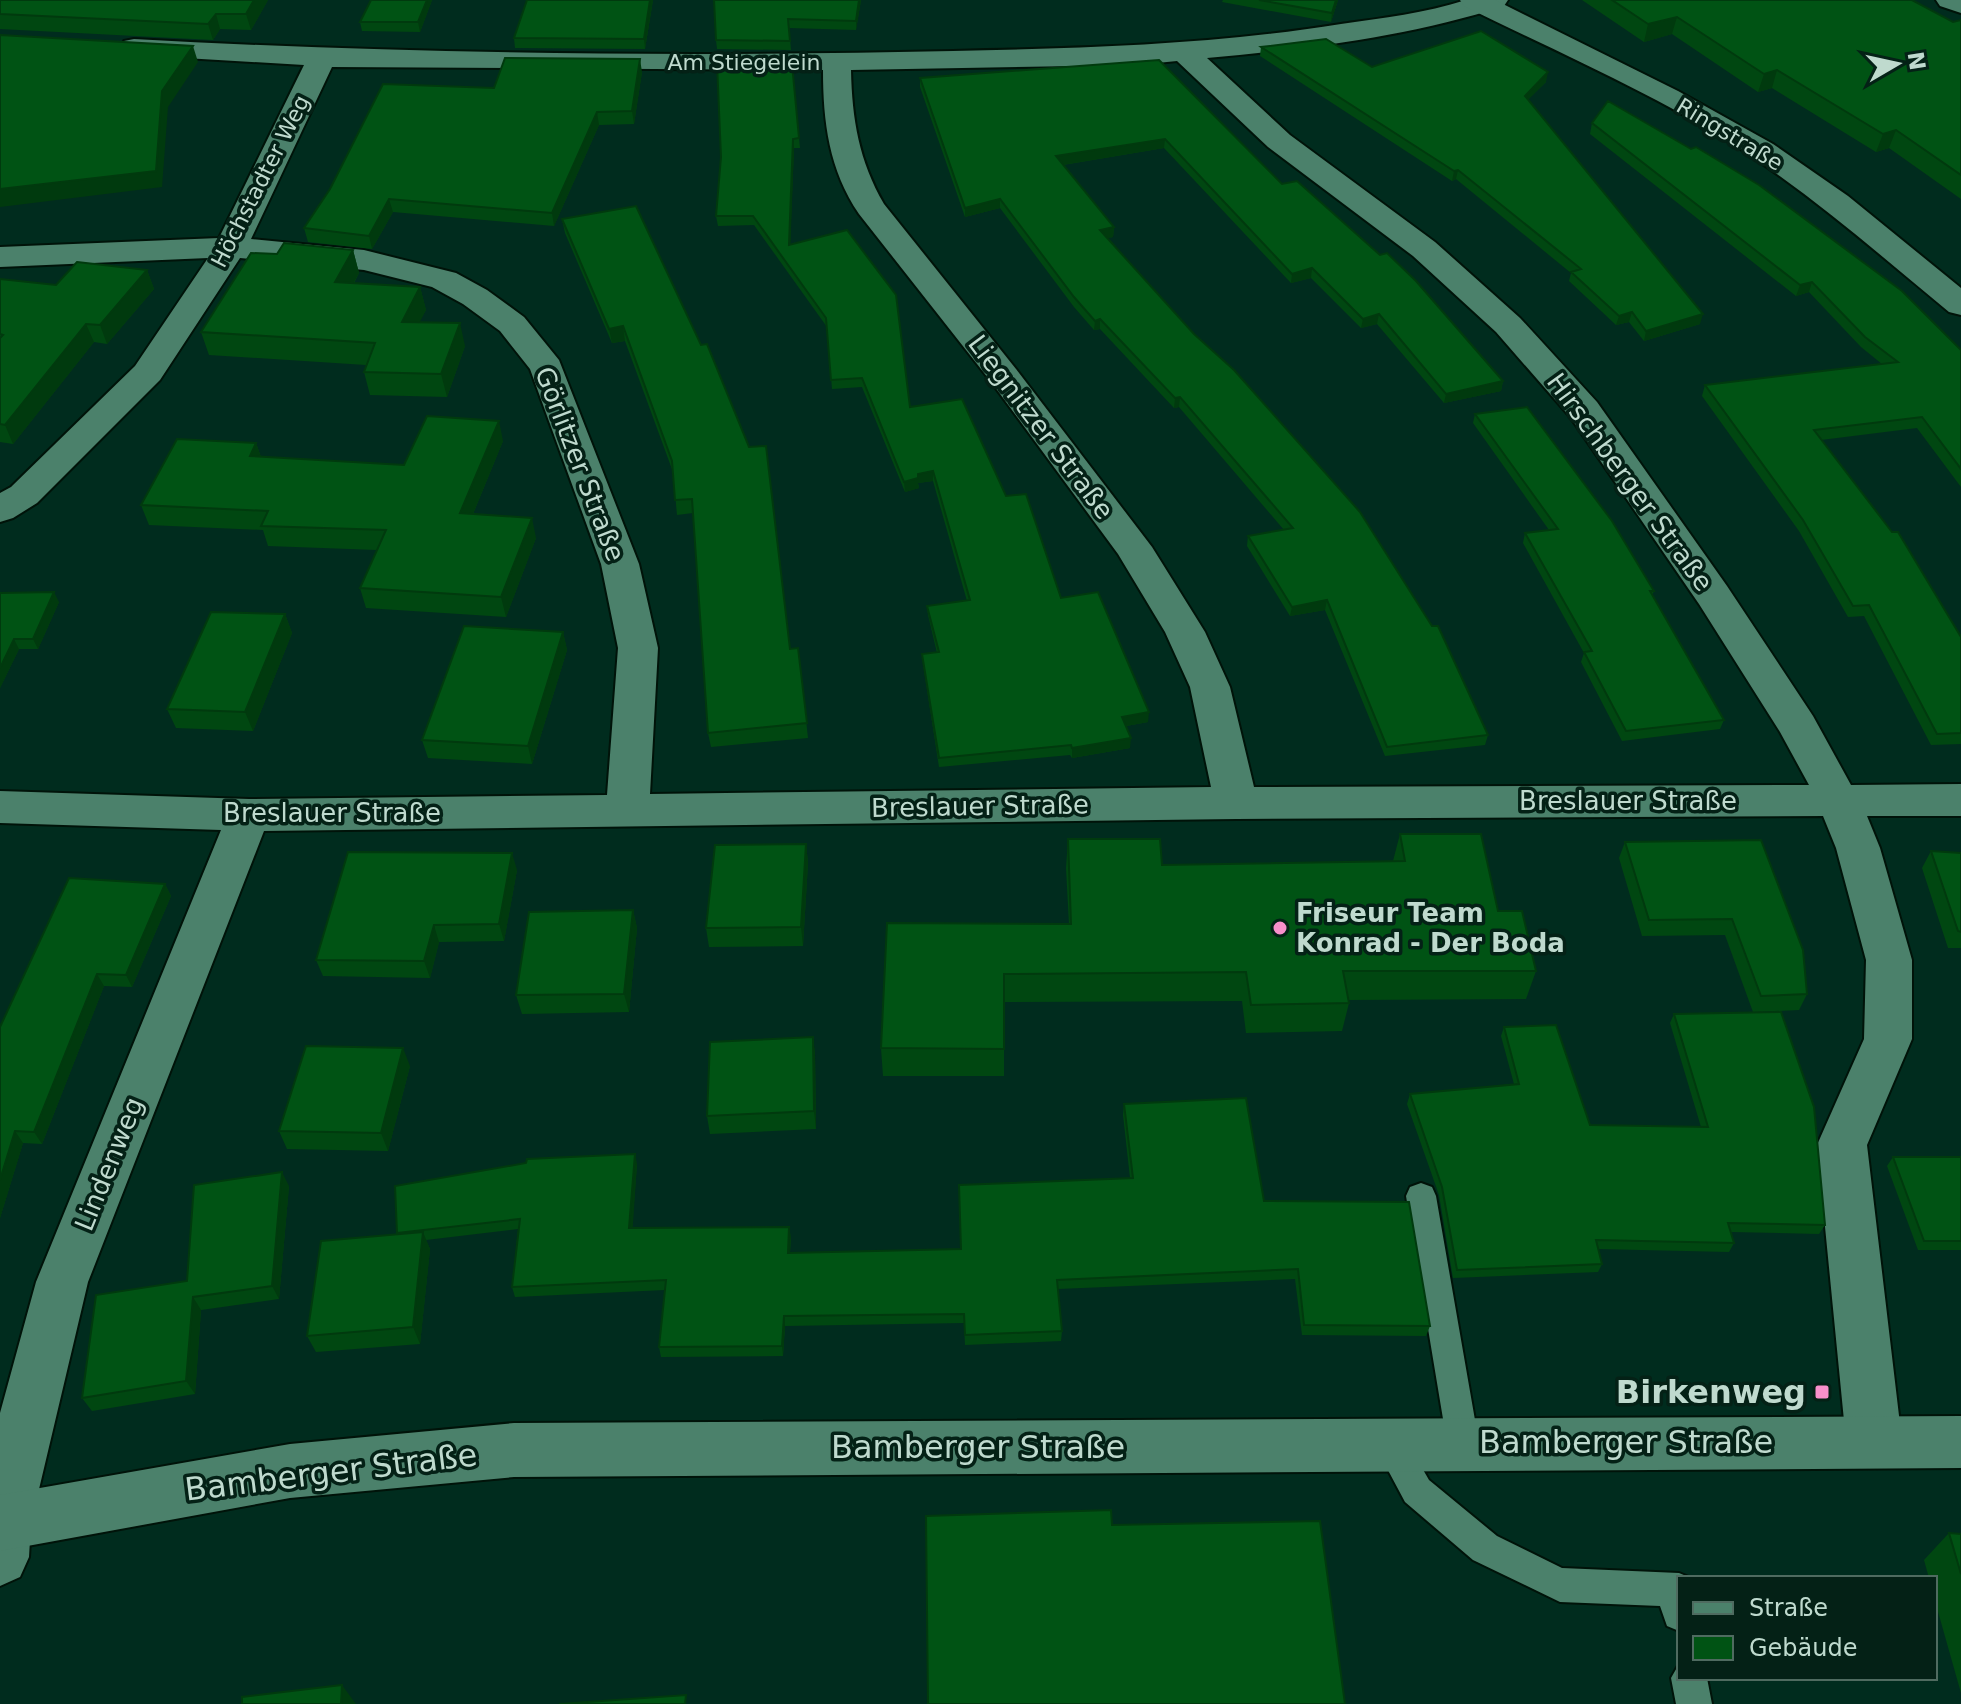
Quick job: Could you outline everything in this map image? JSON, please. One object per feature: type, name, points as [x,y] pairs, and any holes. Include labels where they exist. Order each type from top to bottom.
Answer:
[{"type":"street","points":[[1950,0],[1961,5]]},
{"type":"street","name":"Am Stiegelein","points":[[107,45],[322,58],[837,62],[1186,54],[1441,17],[1484,1]]},
{"type":"street","name":"Ringstraße","points":[[1484,1],[1762,150],[1837,203],[1961,305]]},
{"type":"street","name":"Hirschberger Straße","points":[[1186,54],[1279,141],[1424,249],[1508,325],[1584,410],[1713,595],[1798,726],[1838,799]]},
{"type":"street","name":"Höchstadter Weg","points":[[0,510],[24,495],[148,373],[231,247],[322,58]]},
{"type":"street","name":"Liegnitzer Straße","points":[[837,62],[837,117],[853,179],[870,207],[1004,376],[1133,547],[1185,632],[1210,687],[1236,803]]},
{"type":"street","name":"Görlitzer Straße","points":[[0,257],[231,247],[364,260],[444,280],[475,297],[512,324],[547,367],[620,564],[638,648],[627,811]]},
{"type":"street","points":[[1838,799],[1858,848],[1889,960],[1888,1039],[1842,1145],[1874,1441]]},
{"type":"street","name":"Breslauer Straße","points":[[0,807],[249,815],[1236,803],[1961,800]]},
{"type":"street","name":"Lindenweg","points":[[1,1534],[62,1282],[249,815]]},
{"type":"street","name":"Bamberger Straße","points":[[1,1534],[290,1471],[514,1450],[1961,1442]]},
{"type":"lane","points":[[1421,1196],[1463,1443]]},
{"type":"lane","points":[[1390,1444],[1417,1491],[1485,1548],[1560,1585],[1677,1598]]},
{"type":"lane","points":[[1689,1680],[1694,1704]]},
{"type":"building","points":[[0,0],[254,0],[246,14],[216,14],[208,24],[0,14]]},
{"type":"building","points":[[371,0],[427,0],[418,22],[360,22]]},
{"type":"building","points":[[527,0],[650,0],[644,39],[514,38]]},
{"type":"building","points":[[714,0],[859,0],[856,21],[788,19],[790,41],[716,40]]},
{"type":"building","points":[[1259,0],[1336,0],[1332,13]]},
{"type":"building","points":[[1612,0],[1912,0],[1953,22],[1961,20],[1961,175],[1896,130],[1883,134],[1777,70],[1764,74],[1677,17],[1648,24]]},
{"type":"building","points":[[1481,31],[1548,72],[1525,96],[1703,314],[1646,331],[1632,312],[1619,316],[1571,272],[1581,269],[1458,170],[1454,171],[1261,47],[1326,39],[1372,67]]},
{"type":"building","points":[[0,35],[193,46],[162,91],[156,171],[0,189]]},
{"type":"building","points":[[505,58],[640,59],[632,111],[597,112],[552,213],[389,199],[369,236],[304,228],[330,189],[383,84],[494,88]]},
{"type":"building","points":[[1159,60],[1282,184],[1297,181],[1380,255],[1387,253],[1416,281],[1503,381],[1446,394],[1379,314],[1363,319],[1312,268],[1292,274],[1165,139],[1056,156],[1114,227],[1100,230],[1194,334],[1234,370],[1360,512],[1432,626],[1438,626],[1488,735],[1387,747],[1327,600],[1292,607],[1248,536],[1293,528],[1180,397],[1175,398],[1100,319],[1095,321],[1000,199],[965,208],[920,78]]},
{"type":"building","points":[[717,63],[792,64],[799,138],[793,139],[789,245],[847,230],[896,295],[910,407],[962,399],[1006,496],[1026,494],[1061,598],[1098,592],[1149,712],[1122,717],[1131,738],[1072,748],[1071,745],[939,758],[922,654],[939,652],[927,606],[970,600],[933,471],[918,474],[918,478],[904,482],[862,378],[831,380],[826,318],[753,216],[716,216],[721,157]]},
{"type":"building","points":[[1608,101],[1691,149],[1696,147],[1759,185],[1902,291],[1961,350],[1961,469],[1922,417],[1814,430],[1892,532],[1898,532],[1961,637],[1961,733],[1937,734],[1869,605],[1853,606],[1803,520],[1705,385],[1898,362],[1865,337],[1812,282],[1800,285],[1592,123]]},
{"type":"building","points":[[636,206],[701,345],[707,344],[749,447],[766,446],[790,649],[798,648],[807,723],[708,733],[692,499],[675,500],[672,461],[623,326],[609,329],[562,219]]},
{"type":"building","points":[[284,243],[353,250],[335,282],[420,287],[402,322],[460,323],[441,374],[364,372],[375,343],[201,332],[251,253],[277,254]]},
{"type":"building","points":[[77,262],[147,270],[100,325],[86,324],[5,425],[0,424],[0,338],[3,335],[0,334],[0,279],[56,285]]},
{"type":"building","points":[[1527,407],[1612,521],[1724,720],[1626,731],[1584,652],[1592,651],[1525,533],[1558,529],[1475,414]]},
{"type":"building","points":[[427,416],[499,421],[460,513],[532,518],[501,597],[360,588],[386,530],[261,526],[268,511],[141,505],[177,439],[256,443],[250,456],[404,465]]},
{"type":"building","points":[[54,592],[33,639],[14,639],[0,668],[0,593]]},
{"type":"building","points":[[211,612],[285,614],[245,712],[167,709]]},
{"type":"building","points":[[464,626],[563,632],[528,746],[422,740]]},
{"type":"building","points":[[1400,834],[1481,834],[1498,911],[1522,911],[1536,971],[1343,971],[1349,1003],[1251,1005],[1246,972],[1004,974],[1004,1049],[881,1048],[887,923],[1071,924],[1068,839],[1160,839],[1162,865],[1405,861]]},
{"type":"building","points":[[1761,840],[1803,950],[1807,994],[1761,996],[1732,919],[1649,920],[1625,842]]},
{"type":"building","points":[[806,844],[801,927],[706,928],[715,845]]},
{"type":"building","points":[[1931,851],[1961,853],[1961,932],[1958,931]]},
{"type":"building","points":[[348,852],[512,853],[499,924],[434,925],[424,961],[316,960]]},
{"type":"building","points":[[69,878],[165,884],[126,975],[97,974],[34,1132],[15,1131],[0,1180],[0,1027]]},
{"type":"building","points":[[633,910],[624,994],[516,995],[529,912]]},
{"type":"building","points":[[1781,1012],[1814,1107],[1825,1225],[1728,1223],[1734,1243],[1596,1240],[1602,1264],[1457,1270],[1442,1187],[1410,1094],[1519,1084],[1504,1027],[1556,1025],[1590,1125],[1708,1127],[1674,1014]]},
{"type":"building","points":[[813,1037],[814,1111],[707,1116],[710,1042]]},
{"type":"building","points":[[306,1046],[403,1048],[381,1133],[279,1131]]},
{"type":"building","points":[[1246,1098],[1264,1201],[1409,1202],[1430,1326],[1304,1325],[1298,1269],[1057,1280],[1062,1331],[965,1335],[964,1314],[784,1316],[782,1346],[659,1347],[666,1280],[512,1287],[520,1219],[397,1233],[395,1186],[526,1163],[527,1159],[635,1154],[629,1228],[789,1227],[788,1253],[961,1249],[959,1185],[1133,1178],[1124,1104]]},
{"type":"building","points":[[1893,1157],[1961,1157],[1961,1241],[1924,1241]]},
{"type":"building","points":[[282,1172],[272,1286],[193,1297],[186,1381],[82,1398],[96,1295],[187,1281],[194,1185]]},
{"type":"building","points":[[423,1232],[413,1327],[307,1336],[321,1241]]},
{"type":"building","points":[[1111,1510],[1112,1525],[1320,1521],[1345,1704],[928,1704],[926,1516]]},
{"type":"building","points":[[1949,1533],[1961,1534],[1961,1574]]},
{"type":"building","points":[[342,1685],[341,1704],[242,1704],[242,1697]]},
{"type":"building","points":[[686,1695],[685,1704],[559,1704]]},
{"type":"place","name":"Friseur Team Konrad - Der Boda","points":[[1280,928]]},
{"type":"place","name":"Birkenweg","points":[[1822,1392]]}]
